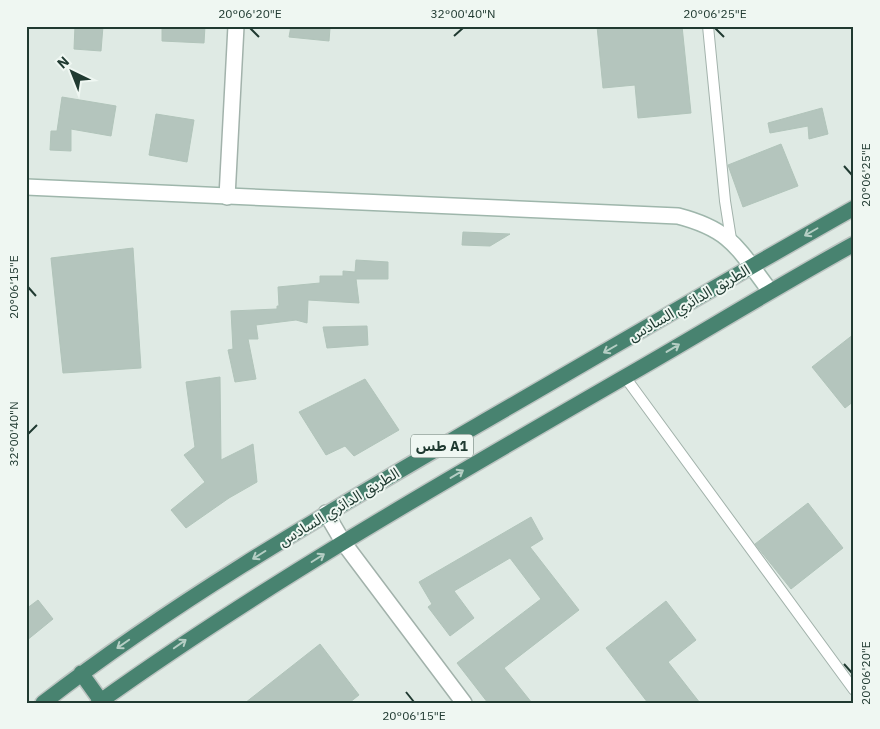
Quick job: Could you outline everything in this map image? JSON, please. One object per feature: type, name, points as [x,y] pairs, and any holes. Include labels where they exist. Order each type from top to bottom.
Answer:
[{"type":"highway","name":"الطريق الدائري السادس","points":[[43,703],[81,673],[197,592],[326,513],[854,208]]},
{"type":"highway","name":"الطريق الدائري السادس","points":[[99,702],[191,637],[343,542],[486,456],[854,244]]},
{"type":"highway","points":[[81,673],[99,702]]},
{"type":"main road","points":[[227,197],[236,26]]},
{"type":"main road","points":[[26,187],[678,216],[715,228],[731,239],[770,291]]},
{"type":"main road","points":[[326,513],[343,542],[464,703]]},
{"type":"lane","points":[[708,26],[724,202],[731,239]]},
{"type":"lane","points":[[625,377],[854,690]]},
{"type":"building","points":[[75,26],[103,26],[101,51],[74,49]]},
{"type":"building","points":[[162,26],[205,26],[204,43],[162,41]]},
{"type":"building","points":[[291,26],[330,28],[329,41],[289,37]]},
{"type":"building","points":[[597,26],[682,26],[691,113],[638,118],[635,85],[603,88]]},
{"type":"building","points":[[62,97],[116,106],[111,136],[71,129],[71,151],[50,150],[51,131],[57,131]]},
{"type":"building","points":[[822,108],[828,134],[809,139],[808,126],[770,133],[768,123]]},
{"type":"building","points":[[156,114],[194,120],[187,162],[149,155]]},
{"type":"building","points":[[781,144],[798,186],[743,207],[728,165]]},
{"type":"building","points":[[463,232],[510,234],[490,246],[462,245]]},
{"type":"building","points":[[133,248],[141,368],[63,373],[51,258]]},
{"type":"building","points":[[356,260],[388,262],[388,279],[356,279],[359,303],[308,300],[307,323],[296,320],[256,325],[258,339],[248,339],[256,379],[235,382],[228,350],[233,349],[231,311],[277,309],[277,306],[279,306],[278,287],[320,283],[320,276],[343,276],[343,271],[355,272]]},
{"type":"building","points":[[367,326],[368,345],[327,348],[323,327]]},
{"type":"building","points":[[854,334],[854,401],[845,408],[812,367]]},
{"type":"building","points":[[220,377],[221,460],[253,444],[257,482],[229,498],[186,528],[171,510],[205,482],[184,455],[195,447],[186,382]]},
{"type":"building","points":[[365,379],[399,430],[354,456],[345,446],[326,455],[299,412]]},
{"type":"building","points":[[808,503],[843,548],[791,589],[755,544]]},
{"type":"building","points":[[531,517],[543,539],[530,547],[579,610],[504,668],[532,703],[488,703],[457,663],[541,599],[510,558],[454,591],[474,618],[450,636],[428,607],[432,604],[419,582]]},
{"type":"building","points":[[38,600],[53,619],[26,641],[26,609]]},
{"type":"building","points":[[666,601],[696,640],[668,662],[700,703],[648,703],[606,648]]},
{"type":"building","points":[[320,644],[359,695],[349,703],[245,703]]}]
